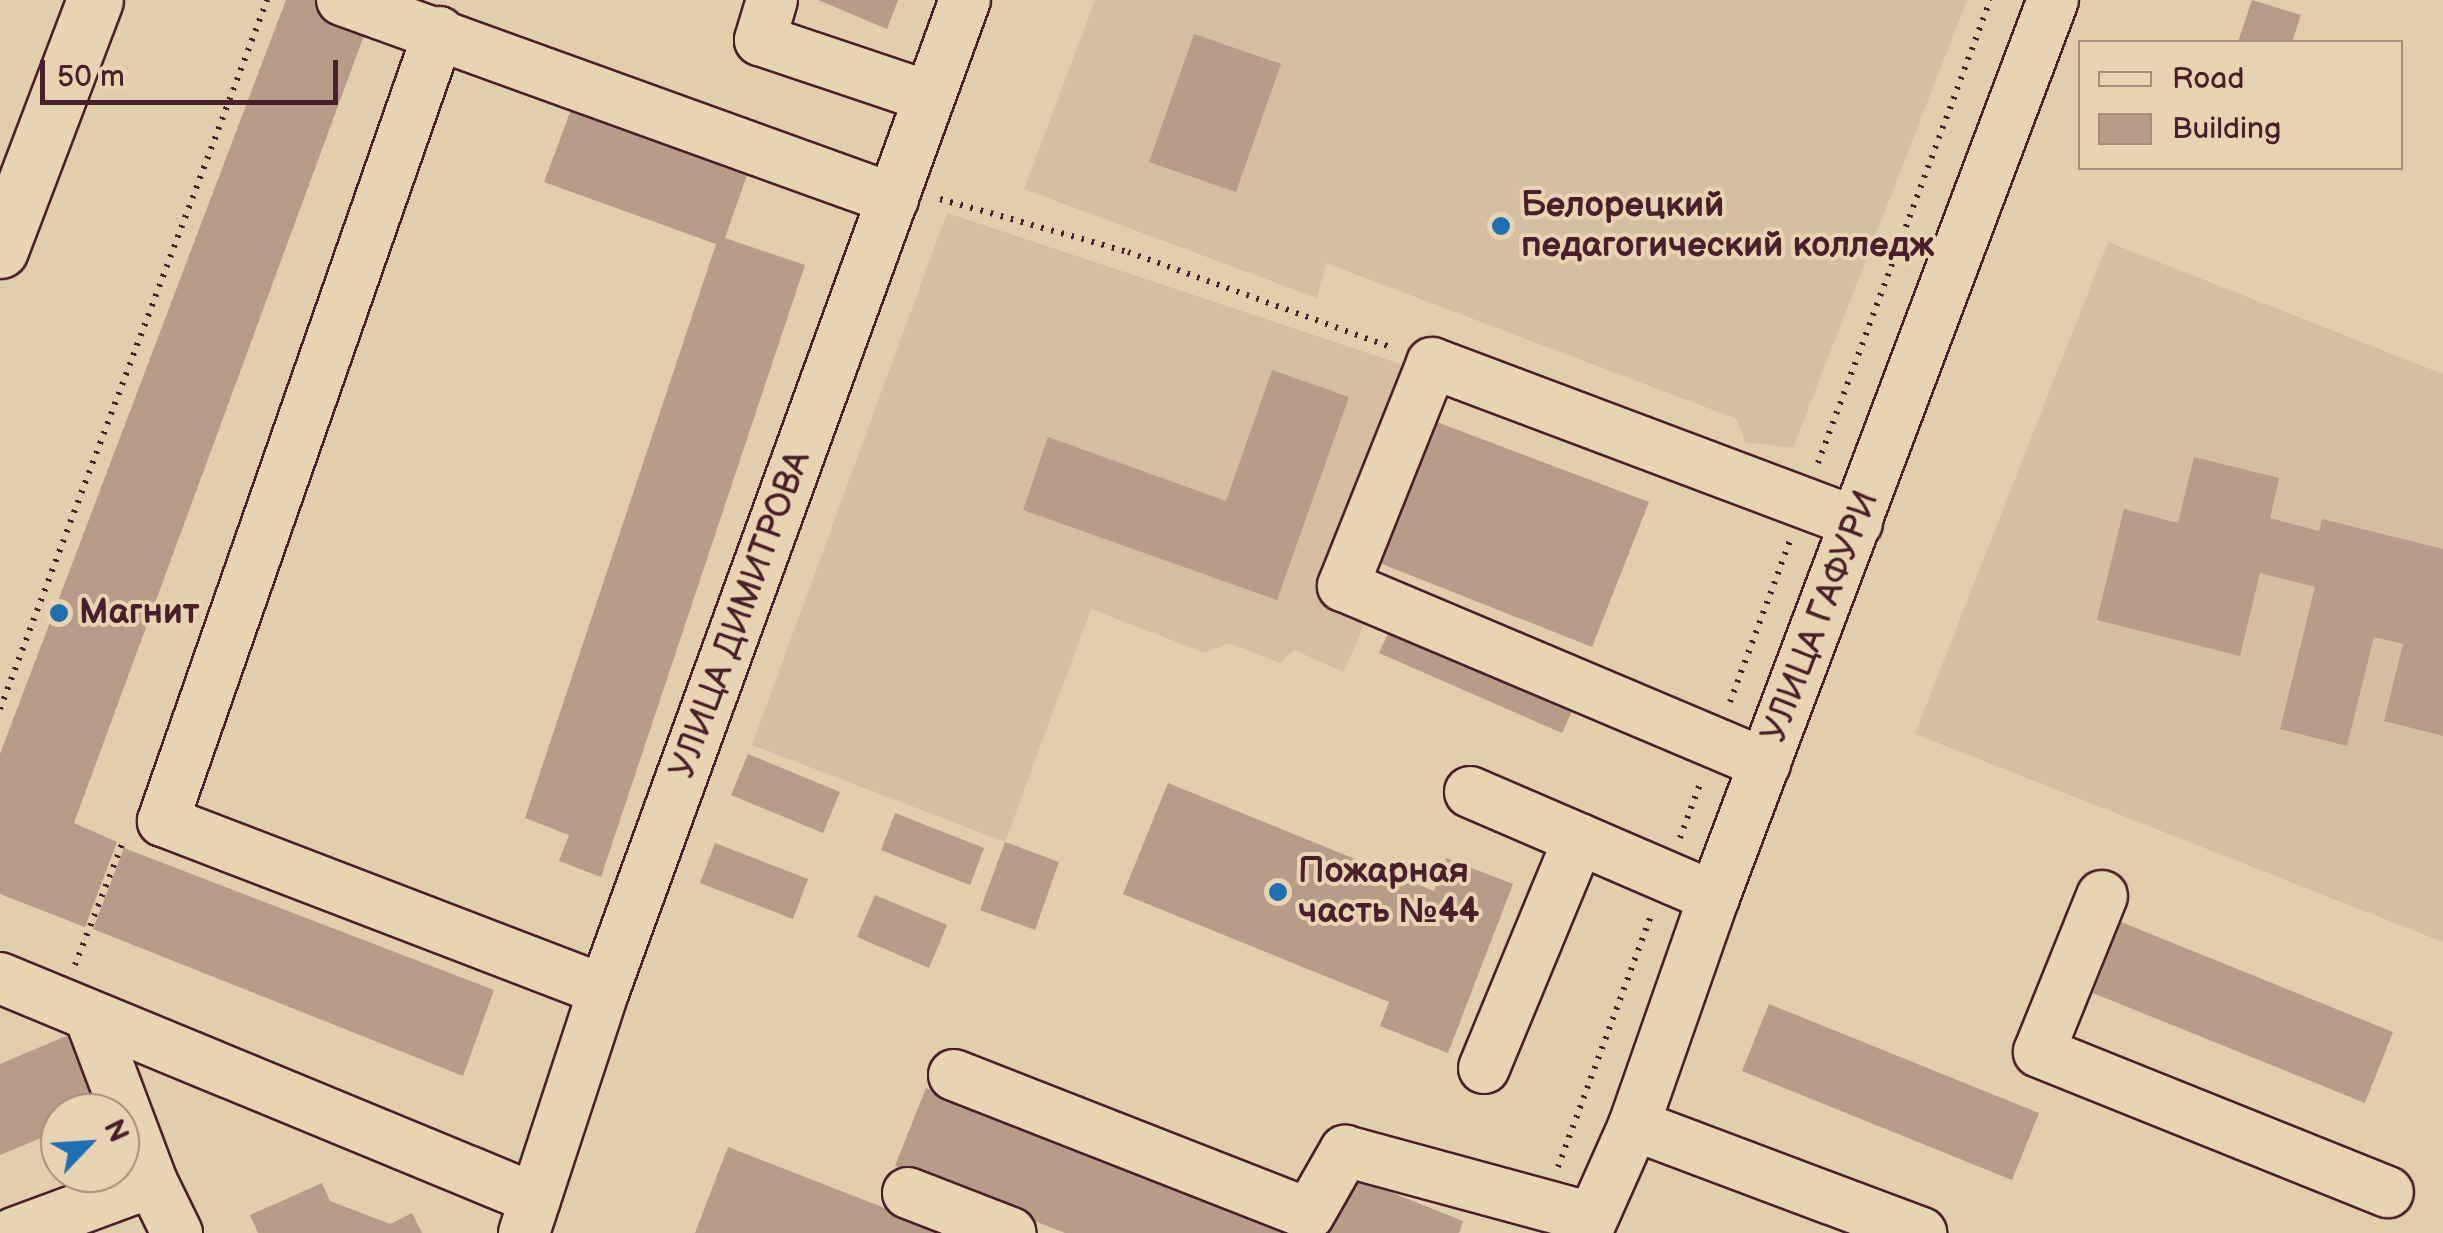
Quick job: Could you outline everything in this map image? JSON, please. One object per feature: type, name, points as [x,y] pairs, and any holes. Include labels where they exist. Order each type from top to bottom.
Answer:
[{"type":"main road","points":[[0,250],[95,0]]},
{"type":"street","points":[[342,0],[440,32],[893,199]]},
{"type":"street","points":[[772,0],[760,40],[929,97]]},
{"type":"street","name":"УЛИЦА ДИМИТРОВА","points":[[530,1216],[604,990],[965,0]]},
{"type":"street","name":"УЛИЦА ГАФУРИ","points":[[1589,1225],[1634,1125],[1714,897],[2054,0]]},
{"type":"street","points":[[440,32],[163,821],[604,990]]},
{"type":"street","points":[[1765,764],[1343,586],[1432,363],[1857,523]]},
{"type":"street","points":[[1470,792],[1714,897]]},
{"type":"street","points":[[1484,1068],[1579,839]]},
{"type":"street","points":[[2102,896],[2039,1052],[2388,1192]]},
{"type":"street","points":[[0,978],[530,1216]]},
{"type":"street","points":[[75,1010],[177,1233]]},
{"type":"street","points":[[954,1075],[1309,1214],[1344,1151],[1544,1204],[1589,1225]]},
{"type":"street","points":[[1634,1125],[1921,1233]]},
{"type":"street","points":[[14,1233],[152,1182]]},
{"type":"street","points":[[908,1193],[1011,1233]]},
{"type":"path","points":[[0,709],[267,0]]},
{"type":"path","points":[[1544,1204],[1990,0]]},
{"type":"path","points":[[893,199],[927,196],[1128,252],[1316,317],[1432,363]]},
{"type":"path","points":[[75,1010],[124,838],[163,821]]},
{"type":"shaded area","name":"Белорецкий педагогический колледж","points":[[1095,0],[1967,0],[1793,448],[1745,442],[1737,419],[1326,263],[1317,298],[1024,189]]},
{"type":"shaded area","points":[[947,213],[1413,368],[1332,573],[1369,612],[1344,672],[1294,650],[1280,663],[1229,643],[1205,653],[1091,609],[1005,842],[752,745]]},
{"type":"shaded area","points":[[2108,242],[2443,374],[2443,942],[1915,734]]},
{"type":"building","points":[[286,0],[318,0],[370,19],[74,823],[117,842],[85,927],[0,894],[0,754]]},
{"type":"building","points":[[818,0],[898,0],[887,29]]},
{"type":"building","points":[[2252,0],[2301,15],[2293,40],[2239,40]]},
{"type":"building","points":[[1194,34],[1281,64],[1236,192],[1149,162]]},
{"type":"building","points":[[572,107],[748,172],[725,238],[805,265],[601,877],[559,861],[569,835],[525,818],[716,244],[544,182]]},
{"type":"building","points":[[1272,370],[1349,397],[1277,600],[1023,510],[1048,437],[1226,501]]},
{"type":"building","points":[[1434,421],[1649,502],[1592,647],[1377,562]]},
{"type":"building","points":[[2194,457],[2279,478],[2270,518],[2319,531],[2322,519],[2443,549],[2443,736],[2384,721],[2403,644],[2374,637],[2347,746],[2280,729],[2315,587],[2260,573],[2240,656],[2097,620],[2124,509],[2178,523]]},
{"type":"building","points":[[1396,616],[1579,696],[1562,733],[1379,653]]},
{"type":"building","points":[[748,754],[840,792],[823,833],[731,795]]},
{"type":"building","name":"Пожарная часть №44","points":[[1168,783],[1434,891],[1446,858],[1513,884],[1448,1053],[1380,1026],[1389,1002],[1123,894]]},
{"type":"building","points":[[895,813],[984,848],[970,885],[881,850]]},
{"type":"building","points":[[1005,842],[1059,862],[1035,930],[980,910]]},
{"type":"building","points":[[715,843],[808,879],[793,919],[700,883]]},
{"type":"building","points":[[124,848],[494,990],[463,1076],[93,929]]},
{"type":"building","points":[[875,895],[947,925],[929,968],[857,937]]},
{"type":"building","points":[[2121,922],[2393,1032],[2365,1103],[2093,993]]},
{"type":"building","points":[[1769,1004],[2039,1113],[2012,1180],[1742,1071]]},
{"type":"building","points":[[71,1034],[93,1093],[40,1093],[40,1138],[0,1155],[0,1064]]},
{"type":"building","points":[[926,1088],[1292,1233],[1065,1233],[895,1166]]},
{"type":"building","points":[[728,1147],[949,1233],[695,1233]]},
{"type":"building","points":[[1345,1174],[1463,1221],[1459,1233],[1322,1233]]},
{"type":"building","points":[[322,1183],[330,1201],[390,1224],[412,1213],[422,1233],[258,1233],[250,1215]]},
{"type":"place","name":"Белорецкий педагогический колледж","points":[[1501,226]]},
{"type":"place","name":"Магнит","points":[[59,613]]},
{"type":"place","name":"Пожарная часть №44","points":[[1278,892]]}]
